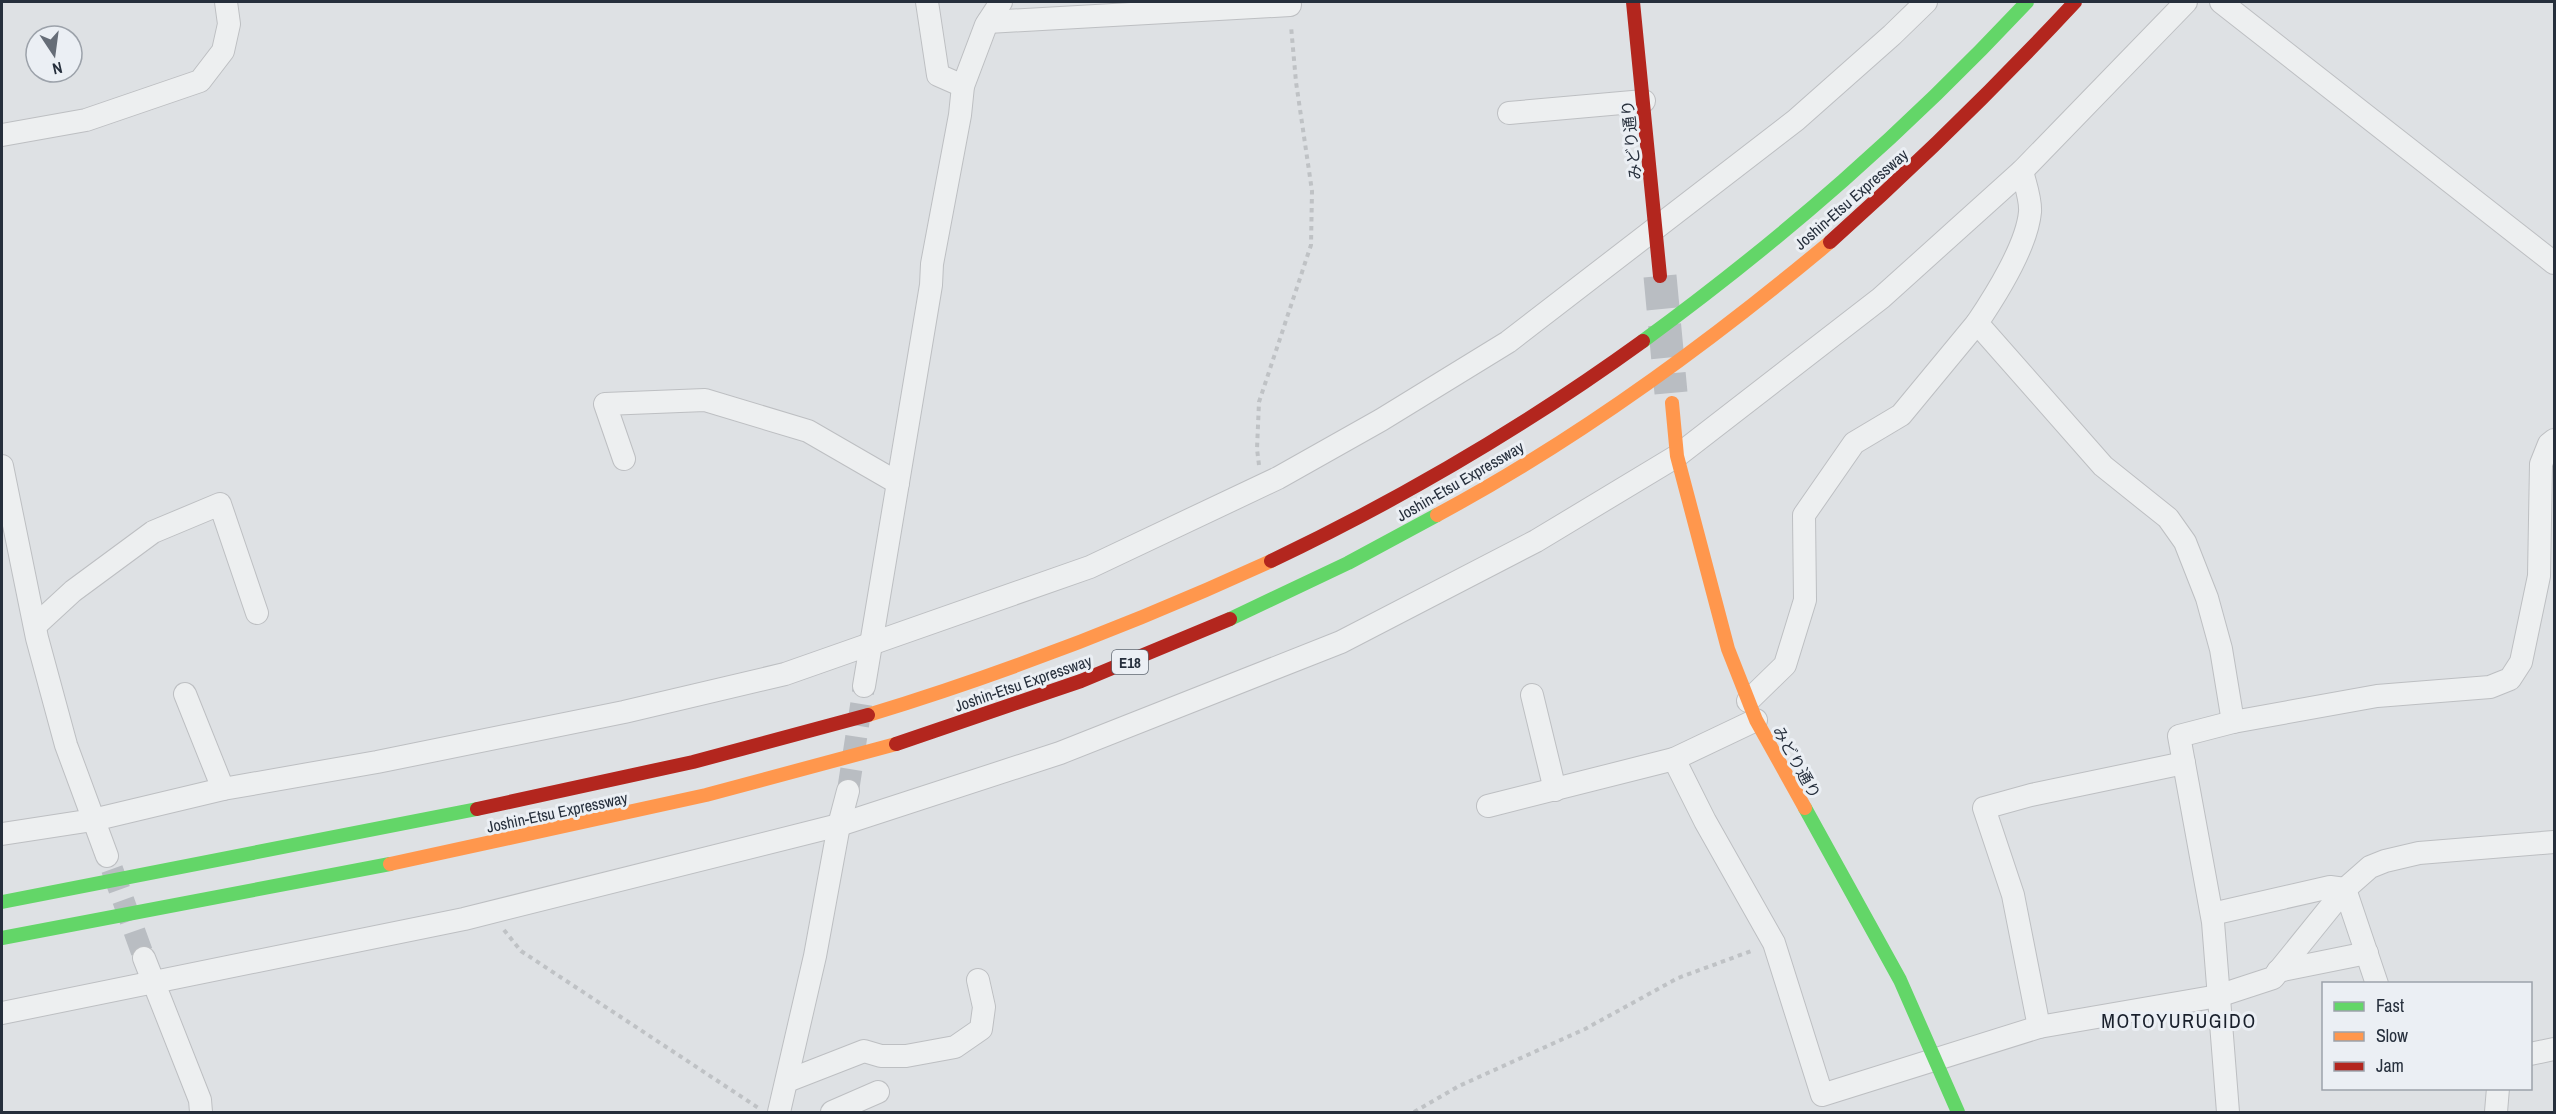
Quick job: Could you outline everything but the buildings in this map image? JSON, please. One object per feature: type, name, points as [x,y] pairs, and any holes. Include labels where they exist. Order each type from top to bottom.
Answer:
[{"type":"main road","name":"みどり通り","points":[[1633,2],[1660,276]]},
{"type":"main road","name":"Joshin-Etsu Expressway","points":[[2,902],[282,849],[556,793],[786,738],[898,706],[997,672],[1101,635],[1215,587],[1329,532],[1434,475],[1538,412],[1641,343],[1733,274],[1833,191],[1922,111],[2027,2]]},
{"type":"main road","name":"Joshin-Etsu Expressway","points":[[2,938],[455,851],[587,823],[786,775],[912,739],[1016,705],[1122,666],[1233,619],[1350,563],[1452,507],[1555,444],[1658,375],[1760,298],[1863,213],[1946,136],[2043,38],[2075,2]]},
{"type":"main road","name":"みどり通り","points":[[1672,403],[1677,456],[1728,649],[1752,710],[1900,980],[1958,1113]]},
{"type":"street","points":[[2,135],[86,120],[201,81],[223,51],[229,24],[226,2]]},
{"type":"street","points":[[927,2],[938,75],[963,86]]},
{"type":"street","points":[[864,686],[963,86],[988,22],[1001,2]]},
{"type":"street","points":[[2,834],[93,819],[223,789],[377,762],[624,712],[785,674],[1090,567],[1263,485],[1382,420],[1508,342],[1796,120],[1926,2]]},
{"type":"street","points":[[2,1013],[491,913],[839,825],[1060,753],[1341,642],[1536,541],[1677,456],[1881,298],[2022,171],[2186,2]]},
{"type":"street","points":[[2221,2],[2554,263]]},
{"type":"street","points":[[988,22],[1290,5]]},
{"type":"street","points":[[1509,114],[1644,101]]},
{"type":"street","points":[[1488,806],[1674,759],[1752,710],[1785,665],[1805,600],[1804,515],[1854,444],[1901,415],[1977,323],[2007,274],[2021,242],[2030,213],[2022,171]]},
{"type":"street","points":[[1977,323],[2103,466],[2168,518],[2184,542],[2207,598],[2221,649],[2233,722]]},
{"type":"street","points":[[624,459],[606,404],[705,400],[808,431],[898,483]]},
{"type":"street","points":[[2228,1113],[2212,914],[2179,736],[2233,722],[2378,696],[2490,687],[2510,680],[2521,662],[2545,592],[2539,576],[2541,464],[2549,444],[2554,440]]},
{"type":"street","points":[[2,466],[10,544],[35,626],[66,745],[107,856]]},
{"type":"street","points":[[35,626],[73,591],[153,532],[220,504],[257,613]]},
{"type":"street","points":[[185,694],[223,789]]},
{"type":"street","points":[[1532,695],[1555,790]]},
{"type":"street","points":[[1674,759],[1705,821],[1774,943],[1822,1095],[2039,1027],[2218,996],[2273,978],[2344,889],[2370,867],[2419,853],[2554,842]]},
{"type":"street","points":[[2039,1027],[2013,895],[1984,808],[2031,795],[2184,763]]},
{"type":"street","points":[[779,1113],[815,956],[839,825],[848,791]]},
{"type":"street","points":[[2212,914],[2330,887],[2344,889]]},
{"type":"street","points":[[2344,889],[2376,982]]},
{"type":"street","points":[[2278,971],[2367,952]]},
{"type":"street","points":[[144,958],[200,1100],[201,1113]]},
{"type":"street","points":[[787,1081],[864,1051],[881,1056],[906,1056],[955,1047],[981,1029],[984,1007],[978,980]]},
{"type":"street","points":[[2532,1054],[2554,1049]]},
{"type":"street","points":[[2496,1113],[2498,1090]]},
{"type":"street","points":[[832,1113],[878,1092]]},
{"type":"path","points":[[1263,485],[1257,449],[1259,402],[1311,245],[1312,191],[1296,82],[1290,5]]},
{"type":"path","points":[[491,913],[520,951],[766,1113]]},
{"type":"path","points":[[1414,1113],[1459,1086],[1585,1029],[1678,978],[1774,943]]},
{"type":"tunnel","points":[[1660,276],[1671,393]]},
{"type":"tunnel","points":[[848,791],[864,686]]},
{"type":"tunnel","points":[[112,869],[144,958]]},
{"type":"traffic: fast","points":[[1643,341],[1746,262],[1843,180],[1936,94],[2027,2]]},
{"type":"traffic: fast","points":[[1230,619],[1348,563],[1437,515]]},
{"type":"traffic: fast","points":[[1805,808],[1900,980],[1958,1112]]},
{"type":"traffic: fast","points":[[2,902],[477,809]]},
{"type":"traffic: fast","points":[[2,938],[390,864]]},
{"type":"traffic: slow","points":[[1437,515],[1540,455],[1640,389],[1737,317],[1830,242]]},
{"type":"traffic: slow","points":[[1672,403],[1677,456],[1728,649],[1756,720],[1805,808]]},
{"type":"traffic: slow","points":[[868,715],[971,682],[1072,645],[1271,561]]},
{"type":"traffic: slow","points":[[390,864],[706,795],[896,744]]},
{"type":"traffic: jam","points":[[1633,2],[1660,276]]},
{"type":"traffic: jam","points":[[1830,242],[1955,125],[2075,2]]},
{"type":"traffic: jam","points":[[1271,561],[1368,512],[1462,459],[1554,402],[1643,341]]},
{"type":"traffic: jam","points":[[896,744],[1081,681],[1230,619]]},
{"type":"traffic: jam","points":[[477,809],[693,762],[868,715]]},
{"type":"district","name":"MOTOYURUGIDO","points":[[2179,1020]]}]
